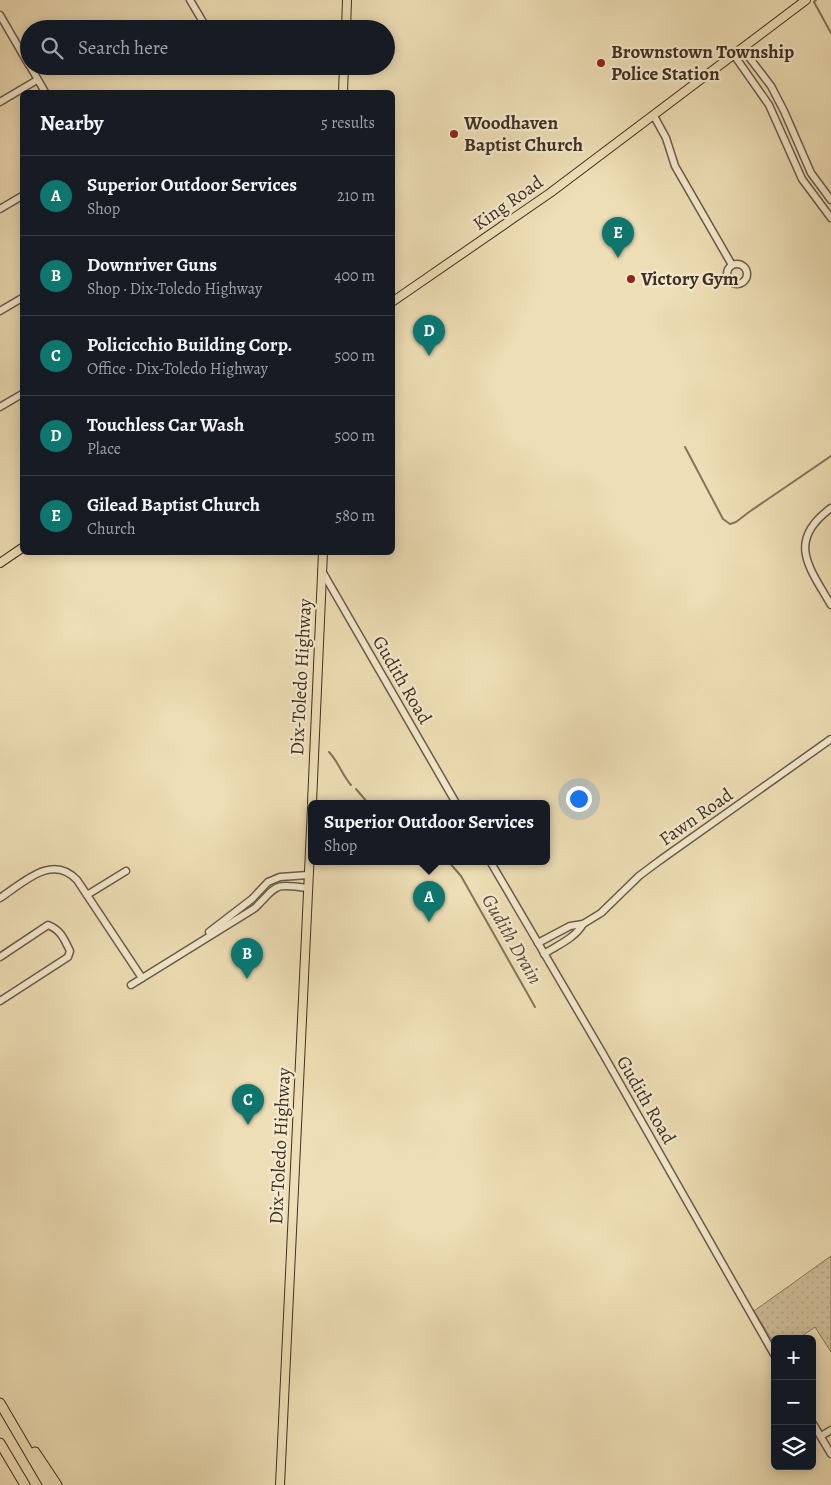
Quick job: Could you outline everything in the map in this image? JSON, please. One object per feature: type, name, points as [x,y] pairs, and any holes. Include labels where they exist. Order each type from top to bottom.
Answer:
[{"type":"highway","points":[[0,1403],[48,1485]]},
{"type":"highway","points":[[11,1420],[22,1432],[57,1485]]},
{"type":"highway","points":[[1,1445],[18,1485]]},
{"type":"highway","points":[[1,1445],[25,1485]]},
{"type":"main road","points":[[346,20],[347,0]]},
{"type":"main road","name":"King Road","points":[[395,300],[540,200],[806,0]]},
{"type":"main road","points":[[343,90],[344,75]]},
{"type":"main road","points":[[0,563],[20,549]]},
{"type":"main road","name":"Dix-Toledo Highway","points":[[312,800],[323,555]]},
{"type":"main road","name":"Dix-Toledo Highway","points":[[280,1485],[309,865]]},
{"type":"street","points":[[191,0],[202,20]]},
{"type":"street","points":[[0,15],[20,49]]},
{"type":"street","points":[[742,48],[779,101],[811,173],[831,200],[822,206]]},
{"type":"street","points":[[734,55],[769,105],[802,179],[831,218]]},
{"type":"street","points":[[34,75],[44,90]]},
{"type":"street","points":[[20,90],[37,80]]},
{"type":"street","points":[[0,102],[20,90]]},
{"type":"street","points":[[769,105],[779,101]]},
{"type":"street","points":[[654,116],[666,138],[675,166],[732,265]]},
{"type":"street","points":[[792,157],[802,153]]},
{"type":"street","points":[[0,210],[20,197]]},
{"type":"street","points":[[0,311],[20,299]]},
{"type":"street","points":[[0,408],[20,395]]},
{"type":"street","points":[[831,508],[813,524],[804,550],[808,563],[831,605]]},
{"type":"street","name":"Gudith Road","points":[[322,572],[454,800]]},
{"type":"street","name":"Fawn Road","points":[[544,954],[570,938],[583,924],[611,905],[640,876],[659,861],[831,739]]},
{"type":"street","name":"Gudith Road","points":[[492,865],[771,1349]]},
{"type":"street","points":[[0,898],[43,870],[53,868],[66,871],[73,876],[87,895],[142,978]]},
{"type":"street","points":[[87,895],[126,871]]},
{"type":"street","points":[[196,943],[252,899],[268,882],[280,877],[308,875]]},
{"type":"street","points":[[131,985],[236,920],[277,887],[286,885],[308,888]]},
{"type":"street","points":[[252,899],[257,905]]},
{"type":"street","points":[[231,914],[236,920]]},
{"type":"street","name":"Fawn Road","points":[[538,943],[570,926],[583,924]]},
{"type":"street","points":[[0,957],[48,925],[55,927],[62,935],[70,951],[68,957],[0,1001]]},
{"type":"street","points":[[814,1425],[831,1454]]},
{"type":"street","points":[[820,1436],[831,1430]]},
{"type":"shaded area","points":[[831,1256],[831,1352],[815,1327],[804,1335],[771,1335],[771,1339],[754,1311]]},
{"type":"waterway","points":[[816,0],[814,2],[831,33]]},
{"type":"waterway","points":[[685,447],[723,519],[730,524],[736,522],[831,456]]},
{"type":"waterway","name":"Gudith Drain","points":[[329,752],[351,785]]},
{"type":"waterway","name":"Gudith Drain","points":[[356,789],[365,800]]},
{"type":"waterway","name":"Gudith Drain","points":[[451,865],[461,876],[535,1007]]},
{"type":"place","name":"Brownstown Township Police Station","points":[[601,63]]},
{"type":"place","name":"Woodhaven Baptist Church","points":[[454,134]]},
{"type":"place","name":"Gilead Baptist Church","points":[[618,258]]},
{"type":"place","name":"Victory Gym","points":[[631,279]]},
{"type":"place","name":"Touchless Car Wash","points":[[429,356]]},
{"type":"place","name":"Superior Outdoor Services","points":[[429,922]]},
{"type":"place","name":"Downriver Guns","points":[[247,979]]},
{"type":"place","name":"Policicchio Building Corp.","points":[[248,1125]]}]
